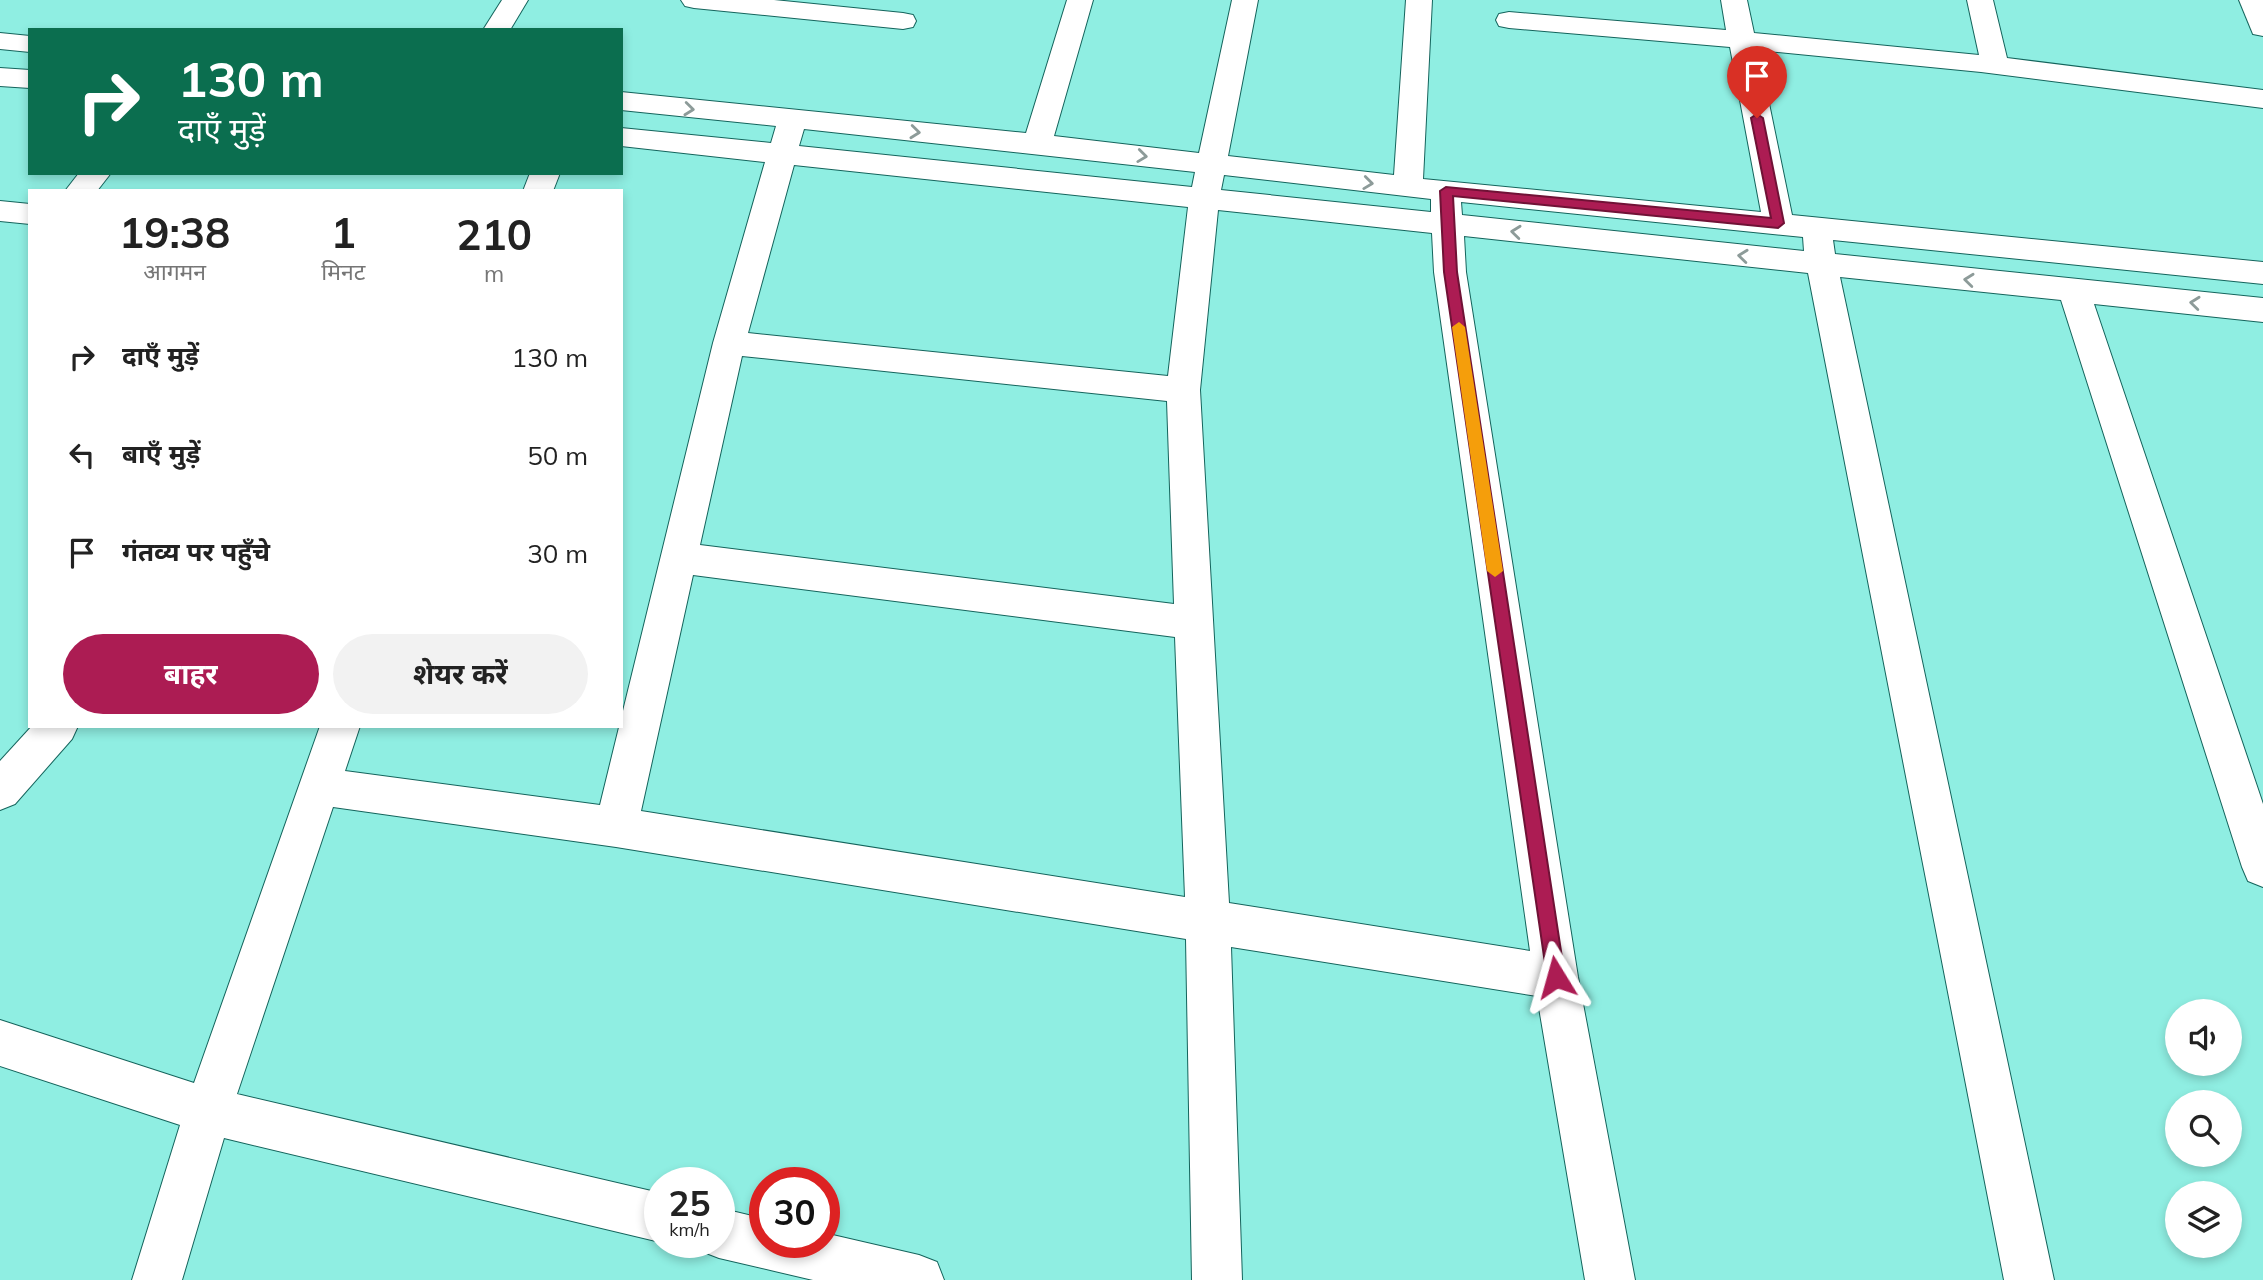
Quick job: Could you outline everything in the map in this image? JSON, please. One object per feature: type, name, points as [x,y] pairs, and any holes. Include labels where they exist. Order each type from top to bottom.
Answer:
[{"type":"street","points":[[497,28],[515,0]]},
{"type":"street","points":[[694,0],[903,21]]},
{"type":"street","points":[[1037,144],[1080,0]]},
{"type":"street","points":[[1217,1280],[1208,923],[1183,390],[1207,182],[1245,0]]},
{"type":"street","points":[[1419,0],[1434,201],[1450,272],[1556,977],[1610,1280]]},
{"type":"street","points":[[1734,0],[1742,39],[1804,238],[2029,1280]]},
{"type":"street","points":[[1980,0],[1995,64]]},
{"type":"street","points":[[2252,0],[2263,29]]},
{"type":"street","points":[[1509,20],[1995,64],[2263,100]]},
{"type":"street","points":[[0,41],[28,44]]},
{"type":"street","points":[[0,77],[28,79]]},
{"type":"street","points":[[623,101],[787,137],[1207,182],[1434,201],[1804,238],[2074,292],[2263,310]]},
{"type":"street","points":[[616,827],[729,343],[787,137]]},
{"type":"street","points":[[623,138],[787,137],[1037,144],[1207,182],[1434,201],[1804,238],[2263,273]]},
{"type":"street","points":[[82,189],[94,175]]},
{"type":"street","points":[[0,211],[28,214]]},
{"type":"street","points":[[2074,292],[2263,867]]},
{"type":"street","points":[[729,343],[1183,390]]},
{"type":"street","points":[[679,558],[1194,623]]},
{"type":"street","points":[[0,791],[56,728]]},
{"type":"street","points":[[157,1280],[208,1111],[339,728]]},
{"type":"street","points":[[318,786],[616,827],[1556,977]]},
{"type":"street","points":[[0,1043],[208,1111],[644,1214]]},
{"type":"street","points":[[735,1237],[919,1280]]},
{"type":"slow traffic","points":[[1459,327],[1495,571]]},
{"type":"route","points":[[1556,977],[1450,272],[1446,191],[1778,223],[1757,118]]}]
